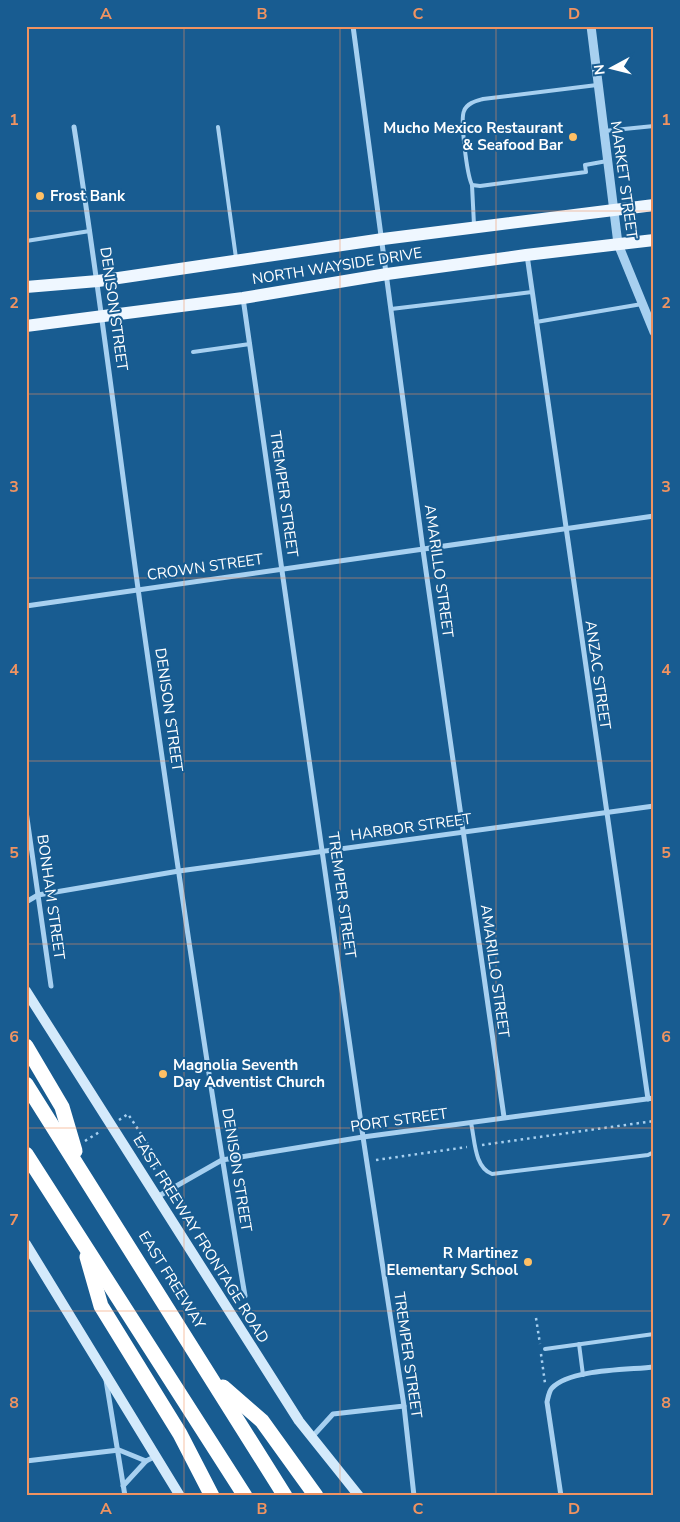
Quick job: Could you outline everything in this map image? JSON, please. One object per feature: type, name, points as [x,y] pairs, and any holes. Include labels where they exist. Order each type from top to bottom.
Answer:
[{"type":"highway","points":[[26,1046],[62,1107],[81,1169]]},
{"type":"highway","name":"EAST FREEWAY","points":[[26,1084],[213,1378],[285,1496]]},
{"type":"highway","points":[[26,1154],[245,1496]]},
{"type":"highway","points":[[83,1241],[101,1306],[180,1434],[212,1496]]},
{"type":"highway","points":[[213,1378],[262,1420],[316,1496]]},
{"type":"main road","name":"NORTH WAYSIDE DRIVE","points":[[26,287],[98,281],[383,239],[654,205]]},
{"type":"main road","name":"NORTH WAYSIDE DRIVE","points":[[26,326],[243,298],[387,274],[526,254],[654,240]]},
{"type":"main road","name":"EAST FREEWAY FRONTAGE ROAD","points":[[26,991],[263,1366],[312,1438],[360,1496]]},
{"type":"main road","points":[[26,1244],[180,1496]]},
{"type":"street","name":"AMARILLO STREET","points":[[353,26],[383,239],[423,550],[504,1118]]},
{"type":"street","name":"MARKET STREET","points":[[591,26],[612,210],[618,244],[653,327]]},
{"type":"street","name":"DENISON STREET","points":[[74,127],[98,281],[138,589],[179,872],[222,1160],[245,1296]]},
{"type":"street","name":"ANZAC STREET","points":[[526,254],[605,813],[651,1098]]},
{"type":"street","name":"TREMPER STREET","points":[[243,298],[324,852],[363,1137],[404,1406],[414,1496]]},
{"type":"street","name":"CROWN STREET","points":[[26,606],[654,516]]},
{"type":"street","name":"HARBOR STREET","points":[[26,902],[38,895],[179,872],[654,806]]},
{"type":"street","name":"BONHAM STREET","points":[[26,811],[51,986]]},
{"type":"street","name":"PORT STREET","points":[[157,1198],[222,1160],[363,1137],[651,1098]]},
{"type":"street","points":[[561,1496],[547,1402],[552,1389],[564,1381],[583,1375],[654,1367]]},
{"type":"street","points":[[104,1369],[125,1496]]},
{"type":"street","points":[[312,1438],[332,1414],[404,1406]]},
{"type":"street","points":[[26,1461],[118,1450],[146,1461]]},
{"type":"street","points":[[123,1486],[146,1461],[156,1456]]},
{"type":"lane","points":[[474,228],[472,185],[466,165],[463,114],[468,105],[483,99],[598,85]]},
{"type":"lane","points":[[604,131],[654,126]]},
{"type":"lane","points":[[218,127],[236,260]]},
{"type":"lane","points":[[472,185],[480,186],[586,172],[585,165],[607,162]]},
{"type":"lane","points":[[26,241],[90,231]]},
{"type":"lane","points":[[391,309],[532,292]]},
{"type":"lane","points":[[536,322],[642,304]]},
{"type":"lane","points":[[193,352],[250,344]]},
{"type":"lane","points":[[471,1123],[482,1167],[484,1171],[492,1174],[648,1155],[654,1152]]},
{"type":"lane","points":[[545,1348],[654,1334]]},
{"type":"lane","points":[[579,1344],[583,1375]]},
{"type":"path","points":[[128,1114],[160,1164],[153,1168],[168,1191]]},
{"type":"path","points":[[367,1162],[654,1121]]},
{"type":"place","name":"Mucho Mexico Restaurant & Seafood Bar","points":[[573,137]]},
{"type":"place","name":"Frost Bank","points":[[40,196]]},
{"type":"place","name":"Magnolia Seventh Day Adventist Church","points":[[163,1074]]},
{"type":"place","name":"R Martinez Elementary School","points":[[528,1262]]}]
